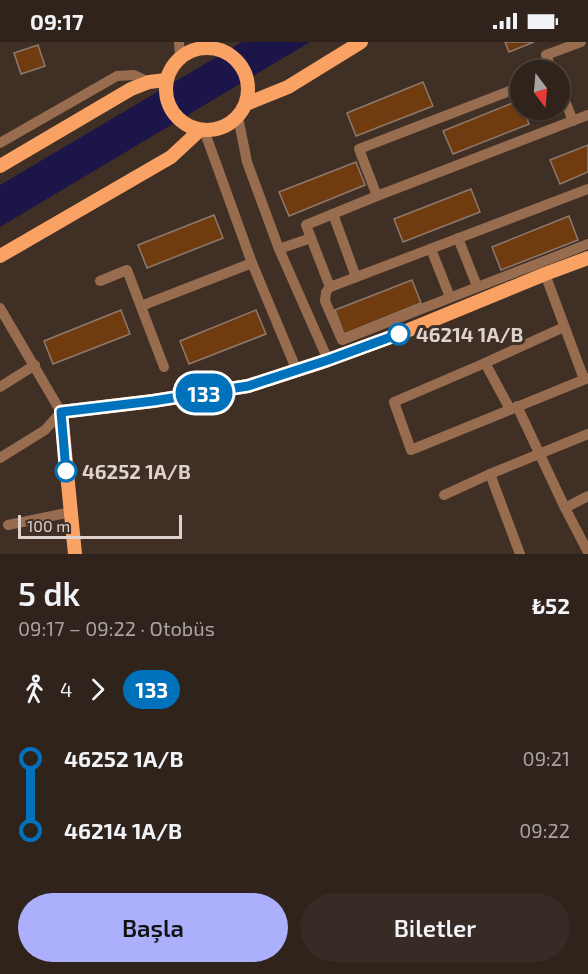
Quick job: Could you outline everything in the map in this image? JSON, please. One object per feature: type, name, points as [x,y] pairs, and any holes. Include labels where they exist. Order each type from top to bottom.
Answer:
[{"type":"main road","points":[[246,104],[288,87],[361,42]]},
{"type":"main road","points":[[213,45],[232,56],[241,65],[247,78],[249,92],[246,104],[238,117],[227,126],[214,130],[202,130],[188,126],[177,118],[169,107],[165,94],[166,80],[171,68],[180,57],[192,50],[213,45]]},
{"type":"main road","points":[[0,166],[131,89],[149,82],[166,80]]},
{"type":"main road","points":[[0,256],[171,158],[202,130]]},
{"type":"main road","points":[[75,554],[61,412],[248,386],[399,334],[588,258]]},
{"type":"street","points":[[179,42],[180,57]]},
{"type":"street","points":[[548,60],[546,55],[581,42]]},
{"type":"street","points":[[0,143],[117,76],[134,75],[149,82]]},
{"type":"street","points":[[377,196],[359,149],[510,91]]},
{"type":"street","points":[[570,113],[573,121]]},
{"type":"street","points":[[330,287],[306,225],[588,115]]},
{"type":"street","points":[[238,117],[247,162],[279,249],[328,360]]},
{"type":"street","points":[[202,130],[252,263],[297,371]]},
{"type":"street","points":[[588,189],[330,287],[325,295],[325,301],[342,340],[588,244]]},
{"type":"street","points":[[333,214],[356,277]]},
{"type":"street","points":[[279,249],[311,238]]},
{"type":"street","points":[[458,238],[477,286]]},
{"type":"street","points":[[430,249],[450,297]]},
{"type":"street","points":[[141,306],[252,263]]},
{"type":"street","points":[[100,281],[127,270],[164,367]]},
{"type":"street","points":[[545,274],[586,378],[411,450],[394,402],[564,327]]},
{"type":"street","points":[[0,309],[61,412],[45,430],[0,458]]},
{"type":"street","points":[[485,363],[514,408],[540,455],[588,552]]},
{"type":"street","points":[[0,387],[34,365]]},
{"type":"street","points":[[444,495],[588,434]]},
{"type":"street","points":[[490,474],[520,554]]},
{"type":"street","points":[[565,508],[588,496]]},
{"type":"street","points":[[8,525],[71,512]]},
{"type":"shaded area","points":[[242,42],[310,42],[0,227],[0,185]]},
{"type":"building","points":[[505,42],[534,42],[509,52]]},
{"type":"building","points":[[38,45],[45,66],[21,74],[14,53]]},
{"type":"building","points":[[423,82],[433,106],[356,136],[347,113]]},
{"type":"building","points":[[510,104],[510,120],[528,120],[529,124],[453,154],[443,131]]},
{"type":"building","points":[[588,145],[588,172],[560,184],[550,160]]},
{"type":"building","points":[[356,162],[365,185],[289,216],[279,192]]},
{"type":"building","points":[[471,189],[480,212],[403,242],[394,219]]},
{"type":"building","points":[[214,215],[223,238],[147,268],[138,245]]},
{"type":"building","points":[[569,216],[578,240],[501,270],[492,247]]},
{"type":"building","points":[[412,280],[421,303],[344,334],[335,310]]},
{"type":"building","points":[[121,310],[130,334],[53,364],[44,341]]},
{"type":"building","points":[[256,310],[266,334],[189,364],[180,341]]},
{"type":"bus line","name":"133","points":[[66,471],[61,412],[248,386],[399,334]]},
{"type":"place","name":"46214 1A/B","points":[[399,334]]},
{"type":"place","name":"46252 1A/B","points":[[66,471]]}]
